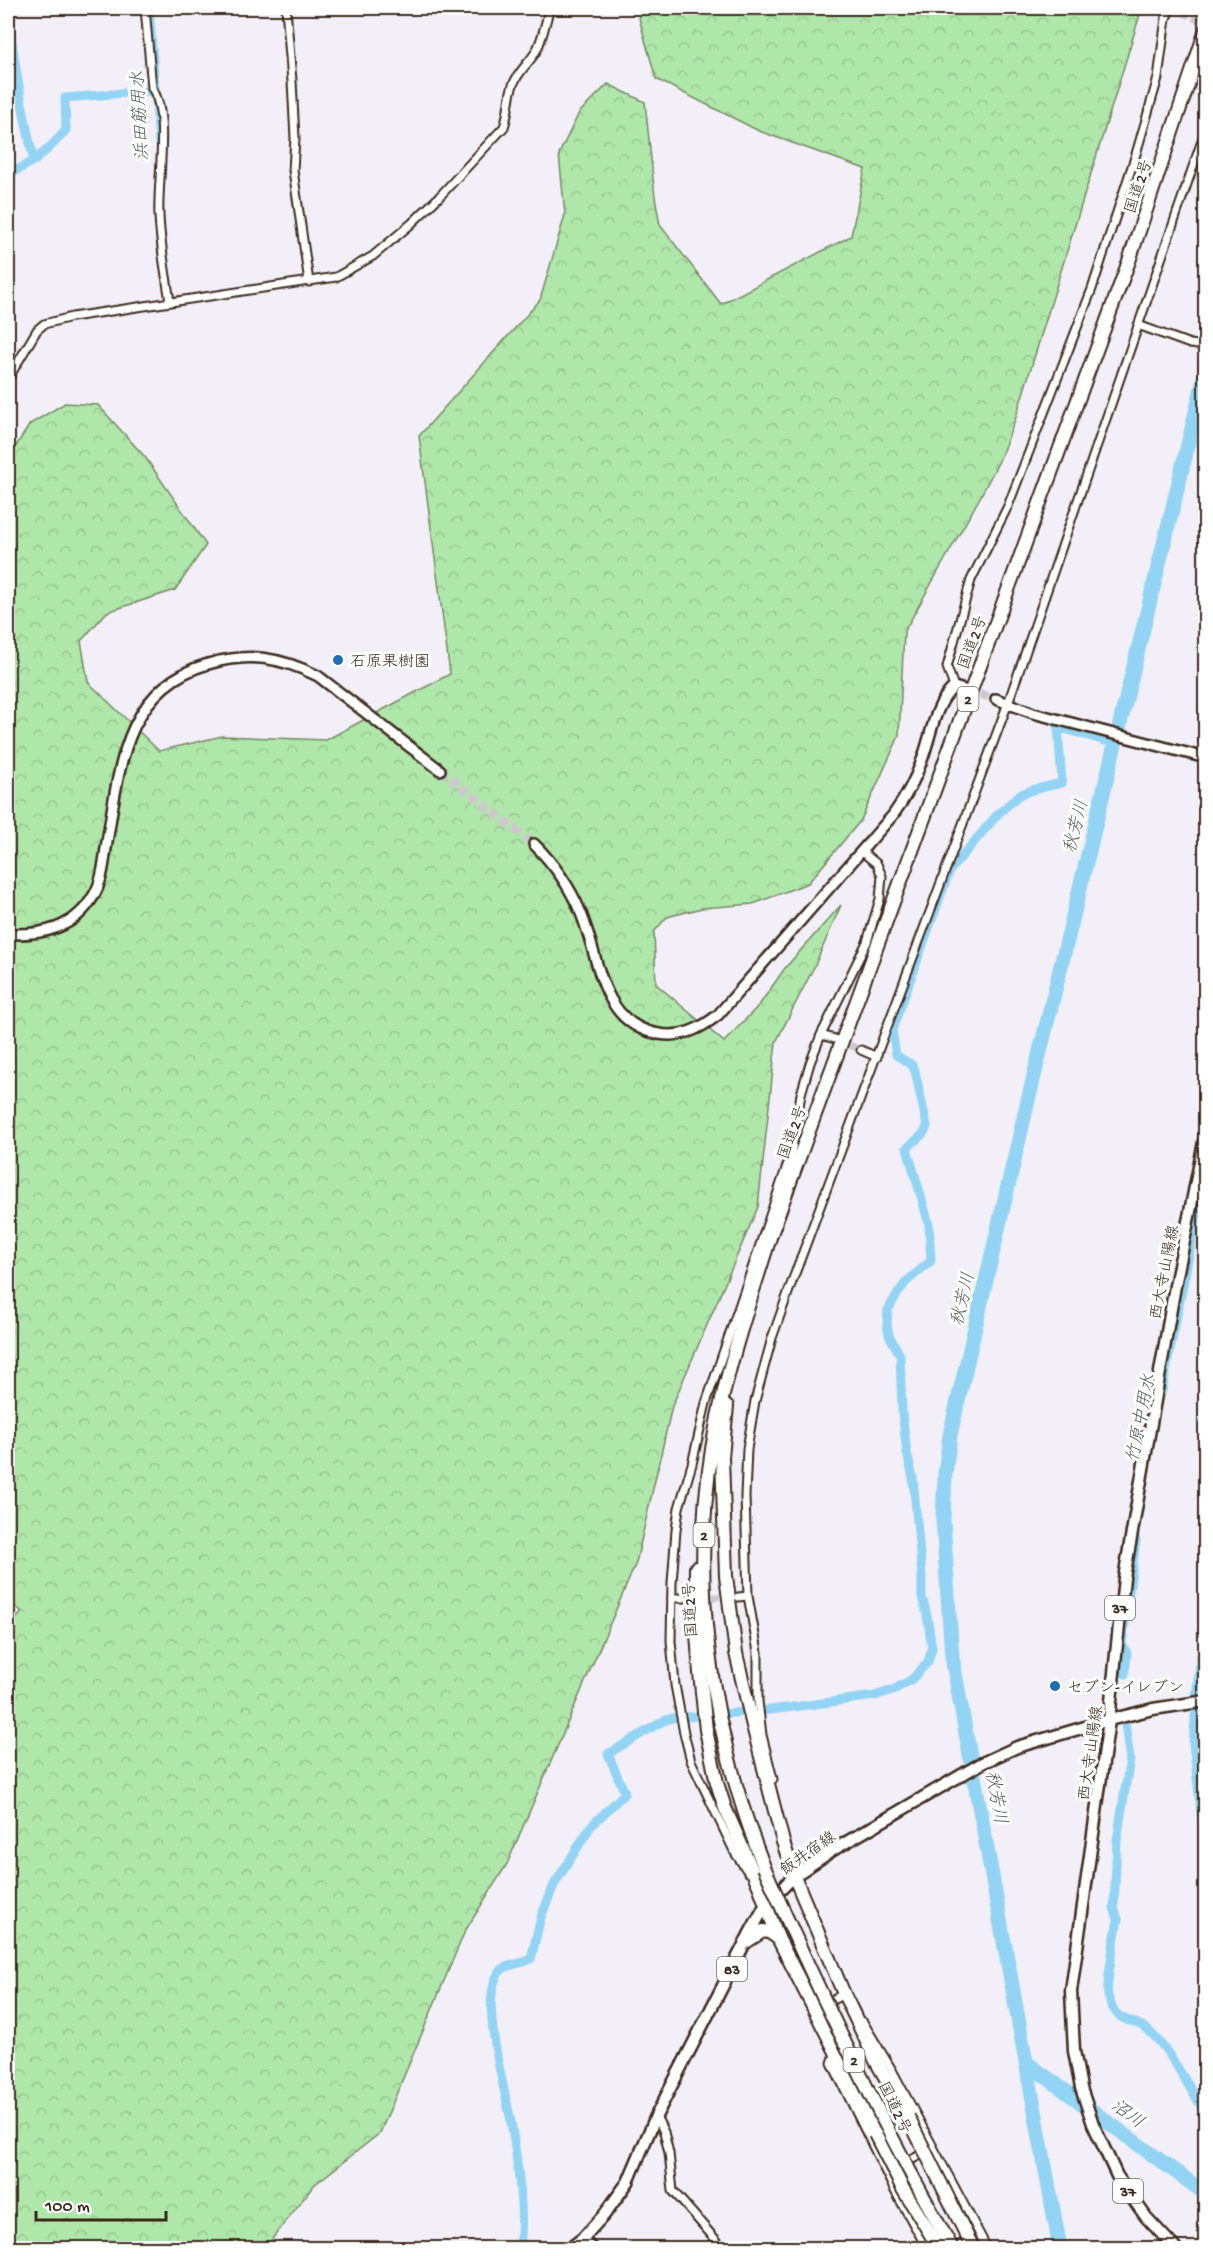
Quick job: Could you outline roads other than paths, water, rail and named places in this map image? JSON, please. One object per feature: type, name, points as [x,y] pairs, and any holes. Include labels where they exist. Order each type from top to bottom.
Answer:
[{"type":"highway","name":"国道2号","points":[[953,2248],[883,2120],[820,1993],[764,1867],[739,1800],[721,1729],[710,1704],[703,1548],[711,1461],[729,1369],[771,1234],[1125,273],[1206,30]]},
{"type":"highway","points":[[729,1369],[722,1457],[730,1613],[746,1699],[756,1720],[770,1792],[795,1876],[844,1994],[876,2061],[908,2117],[973,2248]]},
{"type":"highway","points":[[710,1704],[706,1730],[717,1783],[778,1938],[836,2052],[874,2134],[903,2189],[939,2248]]},
{"type":"highway","points":[[746,1942],[763,1931],[778,1938]]},
{"type":"main road","name":"西大寺山陽線","points":[[1175,2248],[1146,2217],[1118,2176],[1093,2124],[1074,2051],[1071,1991],[1109,1720],[1124,1578],[1175,1286],[1206,1132]]},
{"type":"main road","name":"飯井宿線","points":[[570,2248],[582,2239],[604,2215],[628,2182],[656,2116],[765,1906],[795,1876],[833,1850],[963,1773],[1017,1747],[1153,1709],[1206,1701]]},
{"type":"street","points":[[146,8],[152,88],[156,94],[160,122],[159,215],[170,302]]},
{"type":"street","points":[[286,8],[295,138],[293,170],[309,282]]},
{"type":"street","points":[[8,379],[37,330],[44,324],[72,317],[336,277],[373,256],[439,197],[504,127],[508,117],[512,87],[519,73],[535,54],[550,8]]},
{"type":"street","points":[[964,690],[954,687],[947,667],[971,580],[1008,506],[1092,289],[1158,78],[1166,18],[1171,8]]},
{"type":"street","points":[[756,1720],[758,1652],[748,1596],[745,1496],[747,1449],[755,1401],[772,1338],[1008,703],[1206,129]]},
{"type":"street","points":[[1138,326],[1190,344],[1206,346]]},
{"type":"street","points":[[8,934],[34,934],[54,929],[70,921],[84,909],[94,894],[101,875],[121,759],[128,738],[137,720],[155,696],[167,685],[202,665],[252,656],[271,659],[318,676],[440,770]]},
{"type":"street","points":[[534,844],[557,869],[572,894],[591,940],[604,986],[617,1011],[638,1028],[665,1035],[693,1031],[718,1015],[861,852],[905,798],[922,760],[942,699],[954,687]]},
{"type":"street","points":[[996,699],[1033,713],[1206,757],[1203,740],[1206,697]]},
{"type":"street","points":[[760,1888],[735,1853],[691,1761],[684,1733],[672,1641],[675,1540],[679,1508],[706,1402],[791,1154],[801,1094],[821,1035],[867,942],[880,899],[882,876],[878,864],[861,852]]},
{"type":"street","points":[[821,1035],[835,1039]]},
{"type":"street","points":[[861,1050],[877,1057]]},
{"type":"street","points":[[738,1597],[748,1596]]},
{"type":"street","points":[[672,1598],[685,1598]]},
{"type":"street","points":[[814,2008],[844,1994],[880,2048],[987,2248]]},
{"type":"street","points":[[836,2052],[831,2063],[886,2173],[927,2248]]},
{"type":"street","points":[[656,2116],[664,2132],[669,2153],[673,2191],[723,2248]]},
{"type":"street","points":[[886,2173],[933,2149]]},
{"type":"street","points":[[953,2248],[980,2235]]},
{"type":"street","points":[[582,2239],[592,2248]]},
{"type":"waterway","points":[[8,8],[22,101],[33,157],[36,160]]},
{"type":"waterway","name":"浜田筋用水","points":[[149,8],[159,142]]},
{"type":"waterway","points":[[8,174],[40,156],[66,130],[65,98],[149,91],[154,94]]},
{"type":"waterway","name":"秋芳川","points":[[1060,2248],[952,1657],[943,1520],[945,1474],[950,1435],[1026,1109],[1206,371]]},
{"type":"waterway","points":[[686,1717],[771,1710],[875,1696],[911,1680],[928,1662],[932,1648],[922,1597],[913,1478],[907,1453],[902,1412],[900,1355],[889,1335],[887,1324],[888,1310],[896,1296],[906,1282],[931,1261],[929,1224],[907,1148],[924,1133],[927,1126],[915,1071],[912,1065],[896,1055],[892,1030],[950,870],[998,814],[1019,795],[1062,783],[1058,727],[1115,744]]},
{"type":"waterway","name":"竹原中用水","points":[[1162,1391],[1206,1169]]},
{"type":"waterway","name":"竹原中用水","points":[[1125,1674],[1127,1653],[1122,1644],[1136,1540]]},
{"type":"waterway","points":[[1196,1696],[1201,1655],[1206,1638]]},
{"type":"waterway","points":[[1196,1708],[1193,1743],[1206,1856]]},
{"type":"waterway","points":[[520,2248],[522,2217],[520,2183],[492,2022],[493,1985],[502,1970],[531,1959],[541,1917],[554,1885],[591,1826],[625,1793],[608,1754],[663,1721],[676,1717]]},
{"type":"waterway","name":"竹原中用水","points":[[1125,1724],[1130,1759],[1117,1840],[1114,1908],[1118,1919],[1109,1971],[1108,1996],[1120,2017],[1142,2026],[1157,2039],[1206,2114]]},
{"type":"waterway","name":"沼川","points":[[1027,2063],[1206,2194]]},
{"type":"tunnel","points":[[1174,8],[1206,24]]},
{"type":"tunnel","points":[[967,690],[996,699]]},
{"type":"tunnel","points":[[440,770],[534,844]]},
{"type":"tunnel","points":[[840,1041],[861,1050]]},
{"type":"tunnel","points":[[702,1597],[730,1597]]},
{"type":"place","name":"石原果樹園","points":[[338,660]]},
{"type":"place","name":"セブン-イレブン","points":[[1055,1686]]}]
